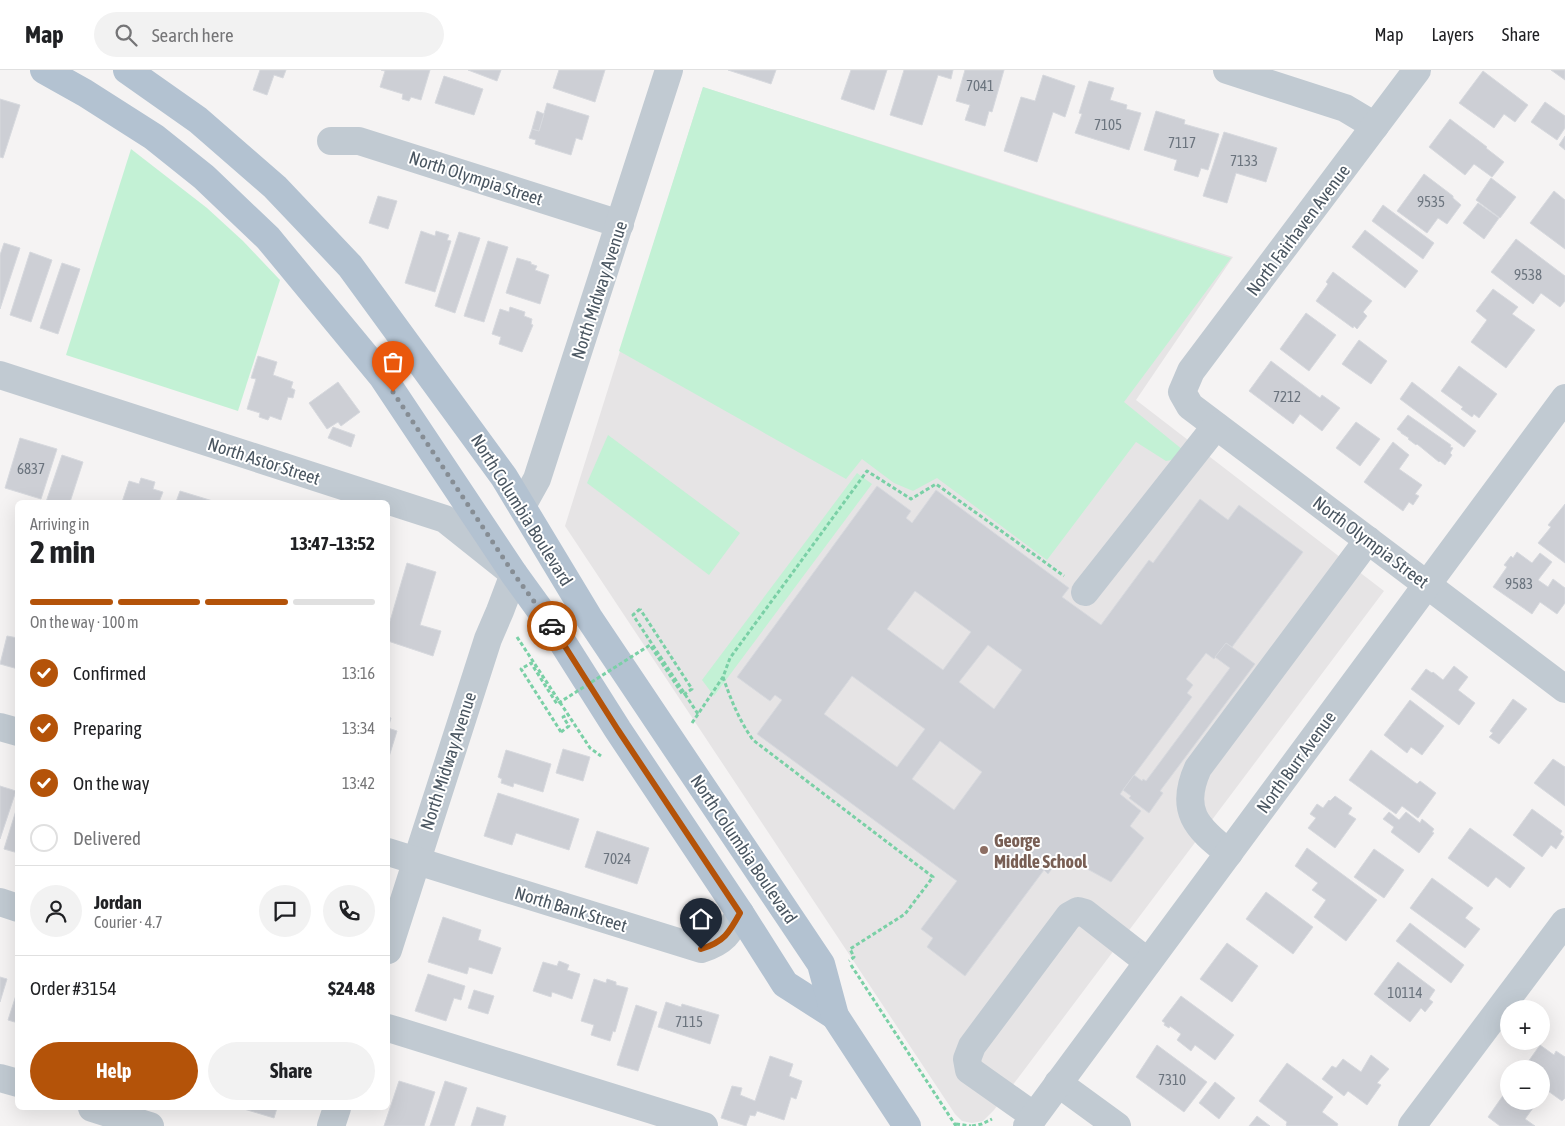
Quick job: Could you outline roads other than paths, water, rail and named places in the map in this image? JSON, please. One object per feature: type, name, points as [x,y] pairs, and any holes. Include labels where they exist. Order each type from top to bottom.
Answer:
[{"type":"main road","name":"North Columbia Boulevard","points":[[44,70],[85,93],[154,137],[204,177],[268,238],[382,376],[514,574],[556,632],[785,984],[835,1016]]},
{"type":"main road","name":"North Columbia Boulevard","points":[[126,70],[198,120],[275,187],[350,266],[467,424],[504,477],[589,618],[821,964],[835,1016],[907,1126]]},
{"type":"main road","points":[[514,574],[526,572],[539,581],[574,616],[589,618]]},
{"type":"street","name":"North Midway Avenue","points":[[522,506],[537,479],[669,70]]},
{"type":"street","points":[[1227,70],[1345,108],[1375,126]]},
{"type":"street","name":"North Fairhaven Avenue","points":[[1182,392],[1191,371],[1417,70]]},
{"type":"street","name":"North Olympia Street","points":[[331,141],[359,140],[620,224]]},
{"type":"street","name":"North Astor Street","points":[[0,375],[386,500]]},
{"type":"street","name":"North Olympia Street","points":[[1182,392],[1190,406],[1565,689]]},
{"type":"street","name":"North Burr Avenue","points":[[1030,1121],[1565,398]]},
{"type":"street","points":[[1085,592],[1216,426]]},
{"type":"street","name":"North Astor Street","points":[[390,501],[445,519],[514,574]]},
{"type":"street","points":[[1229,853],[1210,839],[1199,827],[1192,813],[1190,798],[1192,782],[1198,768],[1368,540]]},
{"type":"street","name":"North Midway Avenue","points":[[390,944],[488,639],[514,574]]},
{"type":"street","points":[[0,727],[15,731]]},
{"type":"street","name":"North Bank Street","points":[[390,853],[694,948],[701,949],[714,945],[724,938],[740,913]]},
{"type":"street","points":[[0,902],[15,907]]},
{"type":"street","points":[[1030,1121],[969,1070],[967,1059],[972,1046],[1070,916],[1078,911],[1085,914],[1148,962]]},
{"type":"street","points":[[1412,1126],[1565,922]]},
{"type":"street","points":[[390,1029],[704,1126]]},
{"type":"street","points":[[0,1078],[15,1083]]},
{"type":"street","points":[[1058,1083],[1117,1126]]},
{"type":"street","points":[[98,1110],[150,1126]]},
{"type":"street","points":[[330,1126],[335,1110]]},
{"type":"place","name":"George Middle School","points":[[984,850]]}]
